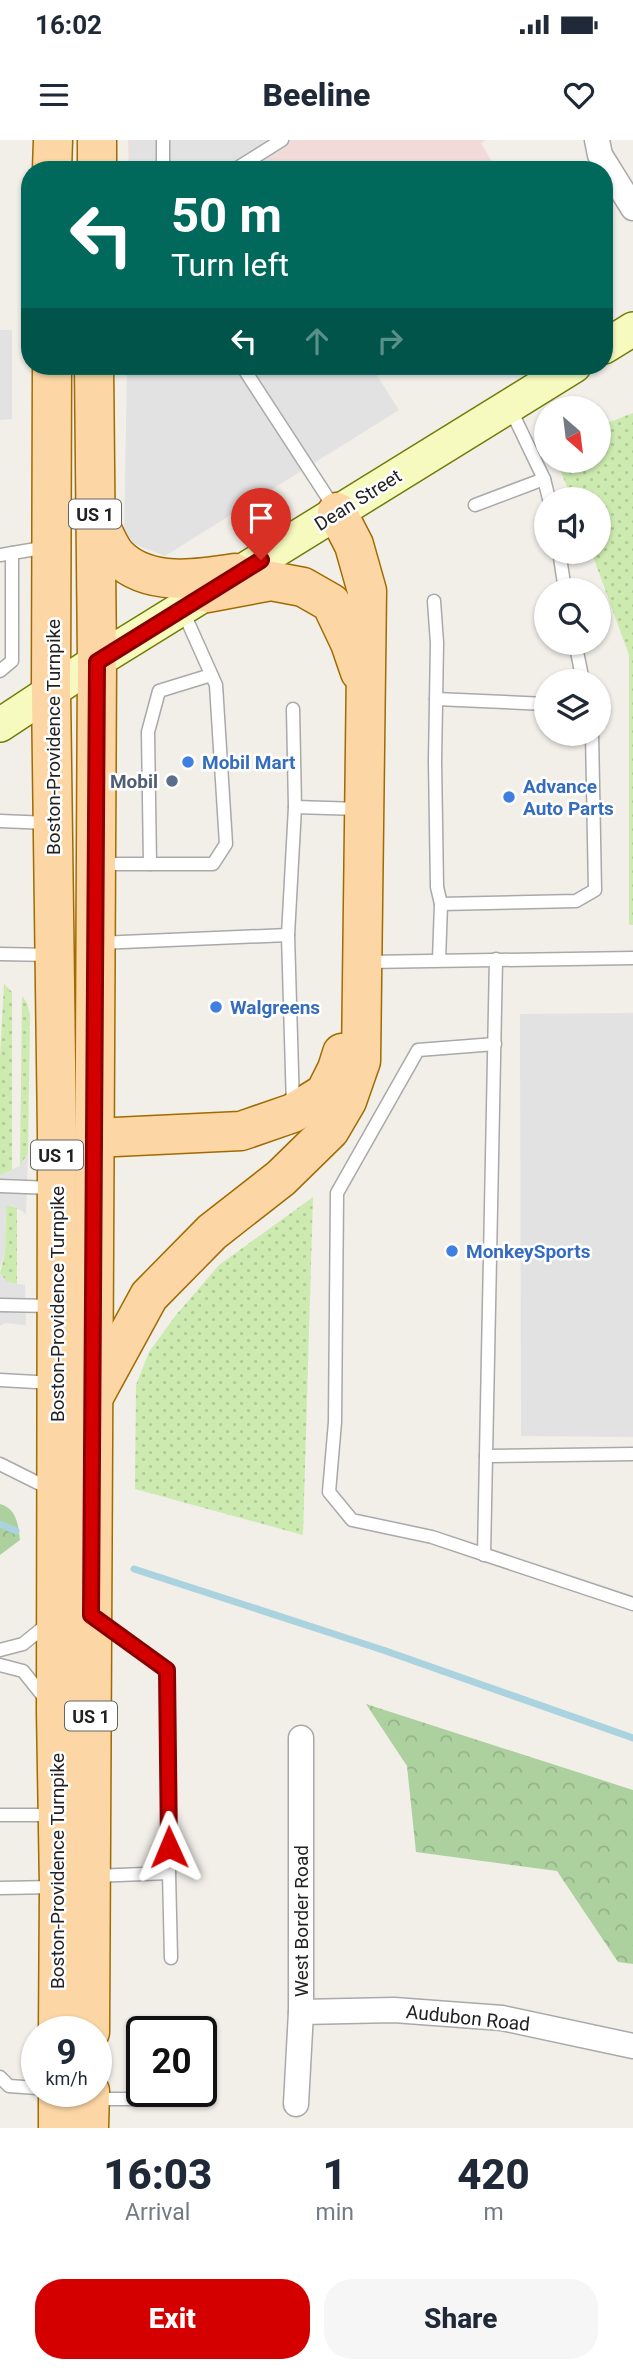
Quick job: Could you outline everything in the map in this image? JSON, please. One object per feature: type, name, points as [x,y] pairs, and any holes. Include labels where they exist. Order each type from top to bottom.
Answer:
[{"type":"main road","points":[[52,161],[53,140]]},
{"type":"main road","points":[[97,140],[97,161]]},
{"type":"main road","points":[[613,341],[633,329]]},
{"type":"main road","name":"Boston-Providence Turnpike","points":[[52,375],[51,691],[57,1493],[74,1616],[56,1712],[58,1815],[75,1882],[60,2016]]},
{"type":"main road","name":"Boston-Providence Turnpike","points":[[88,2016],[75,1882],[74,1616],[92,1400],[97,662],[94,375]]},
{"type":"main road","name":"Dean Street","points":[[0,725],[559,375]]},
{"type":"main road","points":[[92,1400],[149,1296],[212,1232],[247,1206],[310,1151],[347,1101],[361,1061],[367,591],[355,545],[337,512]]},
{"type":"main road","points":[[96,516],[117,557],[141,572],[192,580],[241,572]]},
{"type":"main road","points":[[195,601],[271,581],[303,587],[331,603],[350,643],[366,688]]},
{"type":"main road","points":[[93,1138],[241,1131],[293,1113],[325,1093],[337,1069],[347,1036],[363,962]]},
{"type":"main road","points":[[58,2128],[77,2107]]},
{"type":"street","points":[[597,140],[604,161]]},
{"type":"street","points":[[613,176],[633,208]]},
{"type":"street","name":"West Border Road","points":[[296,2104],[301,2012],[301,1738]]},
{"type":"street","name":"Audubon Road","points":[[301,2012],[394,2010],[502,2018],[633,2046]]},
{"type":"lane","points":[[163,140],[163,161]]},
{"type":"lane","points":[[249,161],[282,140]]},
{"type":"lane","points":[[248,375],[337,512]]},
{"type":"lane","points":[[509,406],[546,487]]},
{"type":"lane","points":[[475,505],[544,479]]},
{"type":"lane","points":[[0,671],[12,661],[6,554],[52,546]]},
{"type":"lane","points":[[96,864],[213,863],[226,844],[216,685],[211,675],[195,601]]},
{"type":"lane","points":[[434,601],[437,643],[437,887],[441,904],[439,960]]},
{"type":"lane","points":[[150,864],[148,732],[152,711],[159,691],[211,675]]},
{"type":"lane","points":[[436,699],[534,703]]},
{"type":"lane","points":[[293,709],[295,807],[288,935],[293,1113]]},
{"type":"lane","points":[[441,904],[576,901],[595,890],[592,746]]},
{"type":"lane","points":[[295,807],[364,809]]},
{"type":"lane","points":[[0,821],[53,823]]},
{"type":"lane","points":[[95,943],[288,935]]},
{"type":"lane","points":[[0,954],[54,955]]},
{"type":"lane","points":[[363,962],[633,958]]},
{"type":"lane","points":[[484,1555],[496,959]]},
{"type":"lane","points":[[495,1044],[418,1050],[337,1193],[335,1422],[329,1492],[352,1520],[432,1537],[633,1604]]},
{"type":"lane","points":[[0,1186],[56,1188]]},
{"type":"lane","points":[[0,1305],[57,1307]]},
{"type":"lane","points":[[0,1380],[57,1384]]},
{"type":"lane","points":[[486,1456],[633,1454]]},
{"type":"lane","points":[[0,1464],[57,1493]]},
{"type":"lane","points":[[0,1650],[23,1644],[74,1616],[167,1670],[171,1958]]},
{"type":"lane","points":[[0,1665],[23,1671],[56,1712]]},
{"type":"lane","points":[[0,1815],[58,1815]]},
{"type":"lane","points":[[0,1888],[169,1873]]},
{"type":"lane","points":[[0,2077],[9,2086],[21,2087]]},
{"type":"shaded area","points":[[128,140],[486,140],[481,143],[492,161],[129,161]]},
{"type":"shaded area","points":[[130,140],[296,140],[264,161],[130,161]]},
{"type":"shaded area","points":[[0,330],[12,330],[12,419],[0,420]]},
{"type":"shaded area","points":[[127,375],[377,375],[399,410],[165,556],[124,540]]},
{"type":"shaded area","points":[[633,1013],[633,1437],[521,1436],[520,1014]]},
{"type":"shaded area","points":[[28,1153],[26,1214],[12,1205],[6,1207],[5,1253],[0,1267],[0,1175],[20,1166]]},
{"type":"shaded area","points":[[0,1273],[7,1282],[25,1285],[26,1325],[5,1323],[0,1326]]},
{"type":"green space","points":[[633,413],[633,925],[629,925],[629,655],[611,606],[611,578],[601,578],[596,564],[611,564],[611,487],[567,487],[561,473],[611,473],[611,421]]},
{"type":"green space","points":[[4,984],[12,992],[12,1171],[0,1175],[0,1056]]},
{"type":"green space","points":[[22,996],[30,1015],[28,1153],[20,1166]]},
{"type":"green space","points":[[313,1197],[303,1535],[135,1489],[136,1385],[149,1352],[176,1315],[219,1265]]},
{"type":"green space","points":[[9,1205],[17,1208],[17,1284],[7,1282],[0,1273],[5,1253],[6,1207]]},
{"type":"green space","points":[[0,1504],[13,1513],[20,1540],[0,1555]]},
{"type":"green space","points":[[366,1704],[633,1790],[633,1964],[618,1962],[557,1871],[416,1852],[407,1766]]},
{"type":"waterway","points":[[0,1524],[16,1531]]},
{"type":"waterway","points":[[134,1569],[383,1650],[633,1738]]},
{"type":"place","name":"Mobil Mart","points":[[188,762]]},
{"type":"place","name":"Mobil","points":[[172,781]]},
{"type":"place","name":"Advance Auto Parts","points":[[509,797]]},
{"type":"place","name":"Walgreens","points":[[216,1007]]},
{"type":"place","name":"MonkeySports","points":[[452,1251]]},
{"type":"route","points":[[169,1847],[167,1670],[91,1615],[97,662],[261,560]]}]
